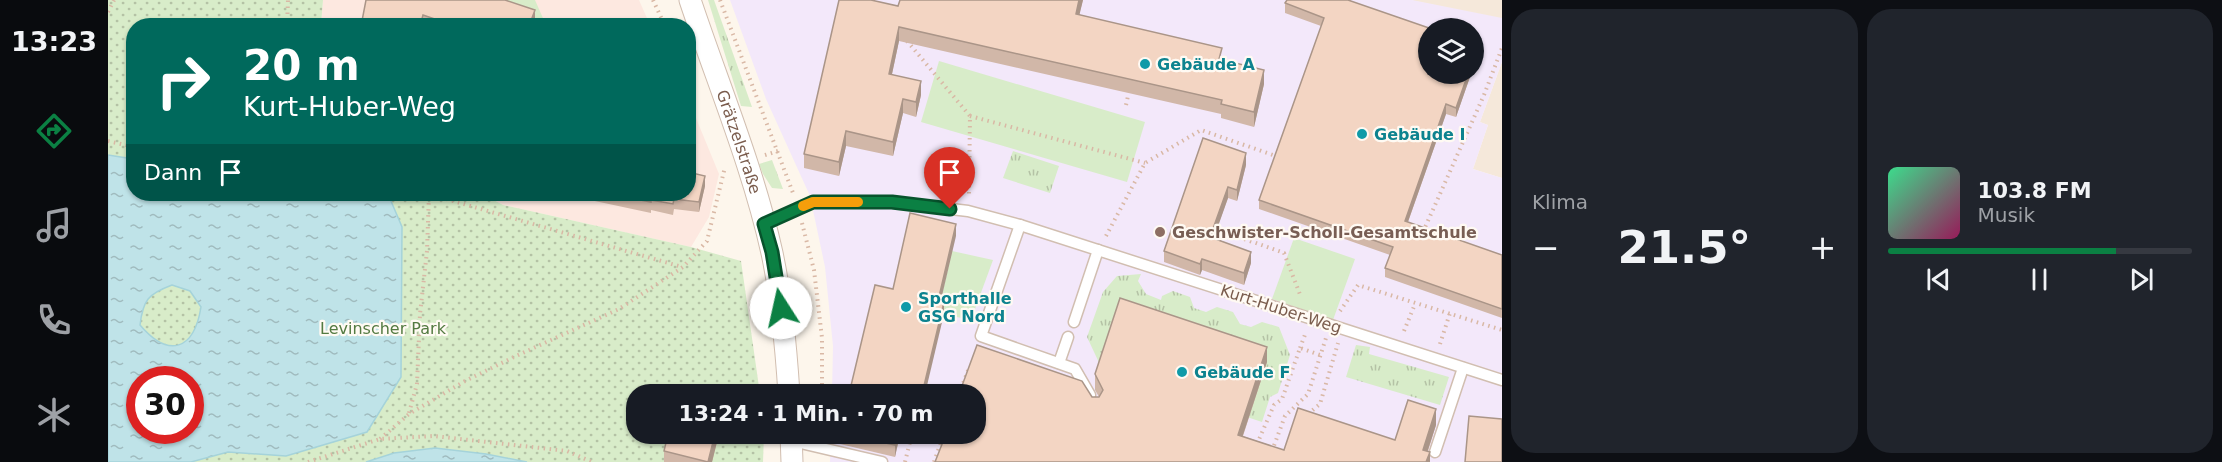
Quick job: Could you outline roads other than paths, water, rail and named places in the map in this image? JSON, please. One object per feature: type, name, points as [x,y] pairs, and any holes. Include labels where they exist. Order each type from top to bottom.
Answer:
[{"type":"street","name":"Grätzelstraße","points":[[690,0],[742,149],[772,252],[781,308],[788,384]]},
{"type":"lane","name":"Kurt-Huber-Weg","points":[[764,224],[813,202],[892,202],[969,211],[1020,225],[1502,380]]},
{"type":"lane","points":[[1020,225],[981,336],[1075,369],[1096,406]]},
{"type":"lane","points":[[1074,322],[1098,250]]},
{"type":"lane","points":[[1059,363],[1068,337]]},
{"type":"lane","points":[[1435,452],[1463,368]]},
{"type":"lane","points":[[791,446],[882,462]]},
{"type":"water","points":[[108,155],[126,158],[126,201],[391,201],[402,227],[401,377],[367,432],[286,456],[228,452],[191,462],[108,462]],"holes":[[[172,285],[190,291],[201,307],[193,333],[179,345],[170,346],[161,343],[140,325],[143,309],[148,299]]]},
{"type":"water","points":[[435,448],[527,462],[366,462],[394,453]]},
{"type":"place","name":"Gebäude A","points":[[1145,64]]},
{"type":"place","name":"Gebäude I","points":[[1362,134]]},
{"type":"place","name":"Geschwister-Scholl-Gesamtschule","points":[[1160,232]]},
{"type":"place","name":"Sporthalle GSG Nord","points":[[906,307]]},
{"type":"place","name":"Gebäude F","points":[[1182,372]]},
{"type":"park label","name":"Levinscher Park","points":[[383,328]]}]
